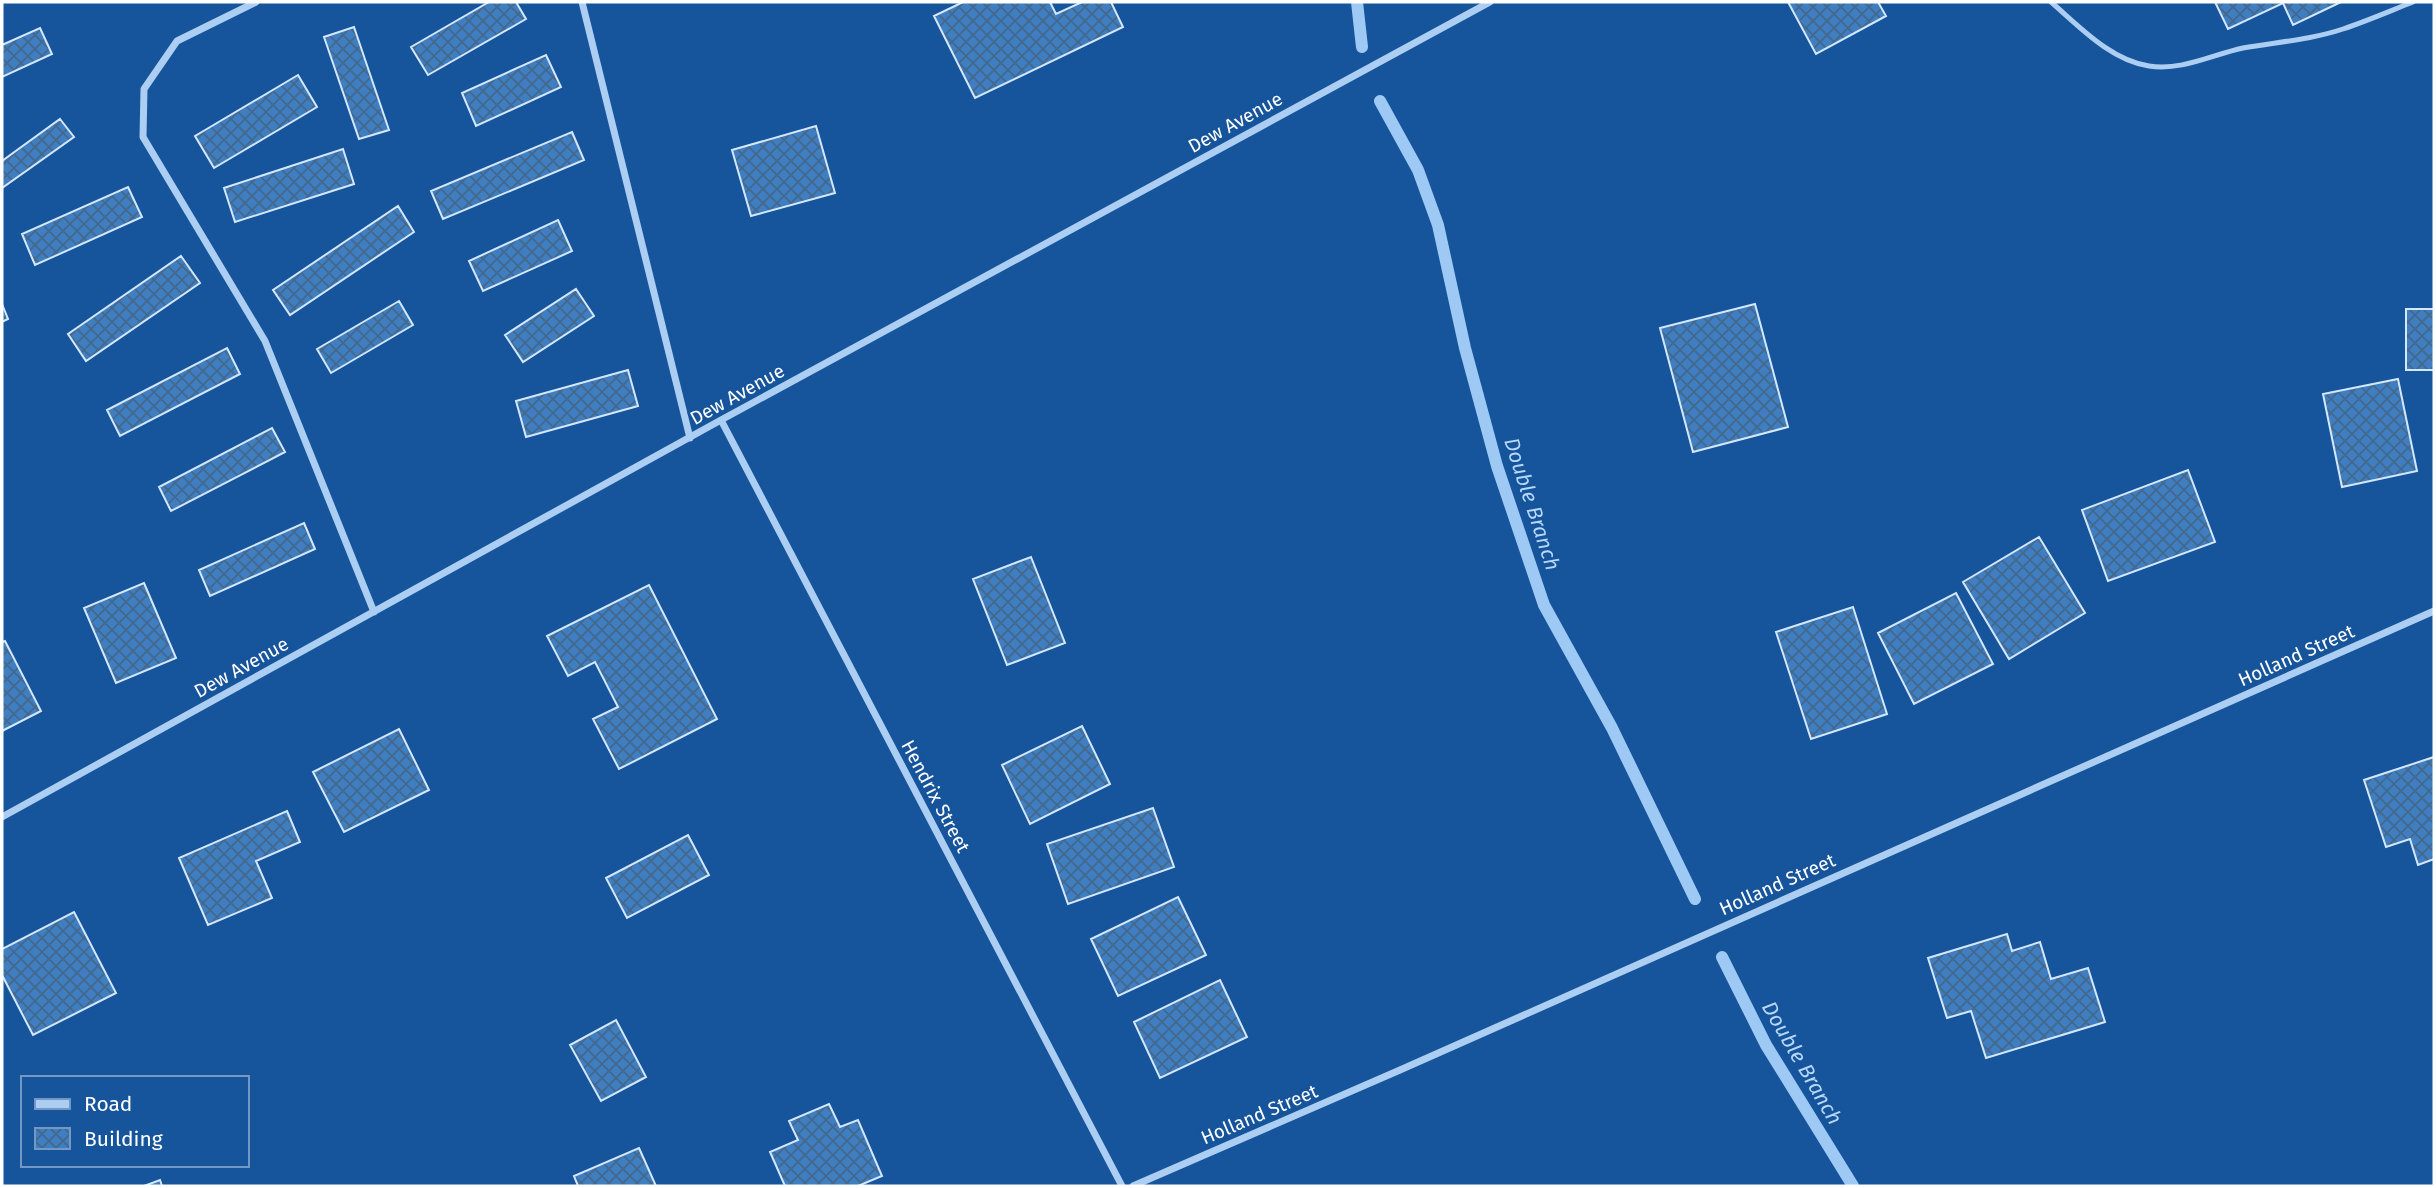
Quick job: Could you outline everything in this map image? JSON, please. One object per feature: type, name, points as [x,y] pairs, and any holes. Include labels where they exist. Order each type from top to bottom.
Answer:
[{"type":"street","points":[[256,2],[177,41],[144,89],[143,136],[265,341],[374,612]]},
{"type":"street","points":[[582,2],[690,438]]},
{"type":"street","name":"Dew Avenue","points":[[2,817],[721,420],[1490,2]]},
{"type":"street","name":"Hendrix Street","points":[[721,420],[1122,1186]]},
{"type":"street","name":"Holland Street","points":[[1133,1186],[2434,611]]},
{"type":"lane","points":[[2051,2],[2109,50],[2149,66],[2184,65],[2241,49],[2305,39],[2343,29],[2413,2]]},
{"type":"building","points":[[489,2],[516,2],[526,19],[428,75],[411,47]]},
{"type":"building","points":[[963,2],[1050,2],[1056,14],[1082,2],[1111,2],[1123,27],[975,98],[934,16]]},
{"type":"building","points":[[1788,2],[1878,2],[1886,16],[1816,54]]},
{"type":"building","points":[[2215,2],[2341,2],[2293,25],[2283,3],[2228,29]]},
{"type":"building","points":[[354,27],[389,130],[359,139],[324,37]]},
{"type":"building","points":[[40,28],[52,54],[2,77],[2,45]]},
{"type":"building","points":[[546,55],[561,87],[476,126],[462,93]]},
{"type":"building","points":[[298,75],[317,107],[214,168],[195,136]]},
{"type":"building","points":[[60,119],[74,137],[2,188],[2,161]]},
{"type":"building","points":[[816,126],[835,193],[751,216],[732,150]]},
{"type":"building","points":[[572,132],[584,160],[443,219],[431,191]]},
{"type":"building","points":[[343,149],[354,184],[235,222],[224,188]]},
{"type":"building","points":[[128,187],[142,217],[35,265],[22,234]]},
{"type":"building","points":[[398,206],[414,232],[290,315],[273,290]]},
{"type":"building","points":[[558,220],[572,251],[483,291],[469,261]]},
{"type":"building","points":[[181,256],[200,283],[86,361],[68,334]]},
{"type":"building","points":[[576,289],[594,316],[523,362],[505,335]]},
{"type":"building","points":[[399,301],[413,325],[331,373],[317,349]]},
{"type":"building","points":[[2,304],[8,319],[2,322]]},
{"type":"building","points":[[1755,304],[1788,427],[1693,452],[1660,328]]},
{"type":"building","points":[[2406,309],[2434,309],[2434,370],[2406,370]]},
{"type":"building","points":[[227,348],[240,374],[120,436],[107,410]]},
{"type":"building","points":[[628,370],[638,406],[526,437],[516,401]]},
{"type":"building","points":[[2398,379],[2417,471],[2342,487],[2323,394]]},
{"type":"building","points":[[272,428],[285,452],[171,511],[159,487]]},
{"type":"building","points":[[2188,470],[2215,542],[2108,581],[2082,510]]},
{"type":"building","points":[[304,523],[315,549],[210,596],[199,570]]},
{"type":"building","points":[[2039,537],[2085,613],[2009,659],[1963,582]]},
{"type":"building","points":[[1031,557],[1065,643],[1007,665],[973,579]]},
{"type":"building","points":[[144,583],[176,658],[116,683],[84,608]]},
{"type":"building","points":[[649,585],[717,719],[619,769],[593,719],[618,707],[595,662],[568,676],[547,636]]},
{"type":"building","points":[[1956,593],[1993,664],[1914,704],[1878,633]]},
{"type":"building","points":[[1853,607],[1887,714],[1811,739],[1776,632]]},
{"type":"building","points":[[5,641],[41,711],[2,731],[2,642]]},
{"type":"building","points":[[1082,726],[1110,784],[1030,824],[1002,765]]},
{"type":"building","points":[[399,729],[429,790],[344,832],[313,772]]},
{"type":"building","points":[[2434,757],[2434,859],[2418,865],[2410,839],[2386,847],[2364,780]]},
{"type":"building","points":[[1153,808],[1174,867],[1068,904],[1047,844]]},
{"type":"building","points":[[287,811],[300,842],[256,861],[272,898],[208,925],[179,858]]},
{"type":"building","points":[[688,835],[709,875],[627,918],[606,878]]},
{"type":"building","points":[[1178,897],[1206,955],[1118,996],[1091,939]]},
{"type":"building","points":[[74,912],[116,993],[33,1035],[2,975],[2,949]]},
{"type":"building","points":[[2007,934],[2012,951],[2040,942],[2051,979],[2088,968],[2105,1022],[1986,1058],[1971,1011],[1947,1018],[1928,958]]},
{"type":"building","points":[[1220,980],[1247,1037],[1160,1078],[1134,1022]]},
{"type":"building","points":[[616,1020],[646,1077],[601,1101],[570,1045]]},
{"type":"building","points":[[829,1104],[840,1127],[858,1120],[882,1176],[858,1186],[785,1186],[770,1152],[798,1140],[789,1121]]},
{"type":"building","points":[[639,1148],[656,1186],[578,1186],[574,1176]]},
{"type":"building","points":[[160,1180],[162,1186],[144,1186]]},
{"type":"waterway","name":"Double Branch","points":[[1357,2],[1362,47]]},
{"type":"waterway","name":"Double Branch","points":[[1380,101],[1418,170],[1438,225],[1465,348],[1497,466],[1544,605],[1612,728],[1695,899]]},
{"type":"waterway","name":"Double Branch","points":[[1722,957],[1766,1045],[1853,1186]]}]
